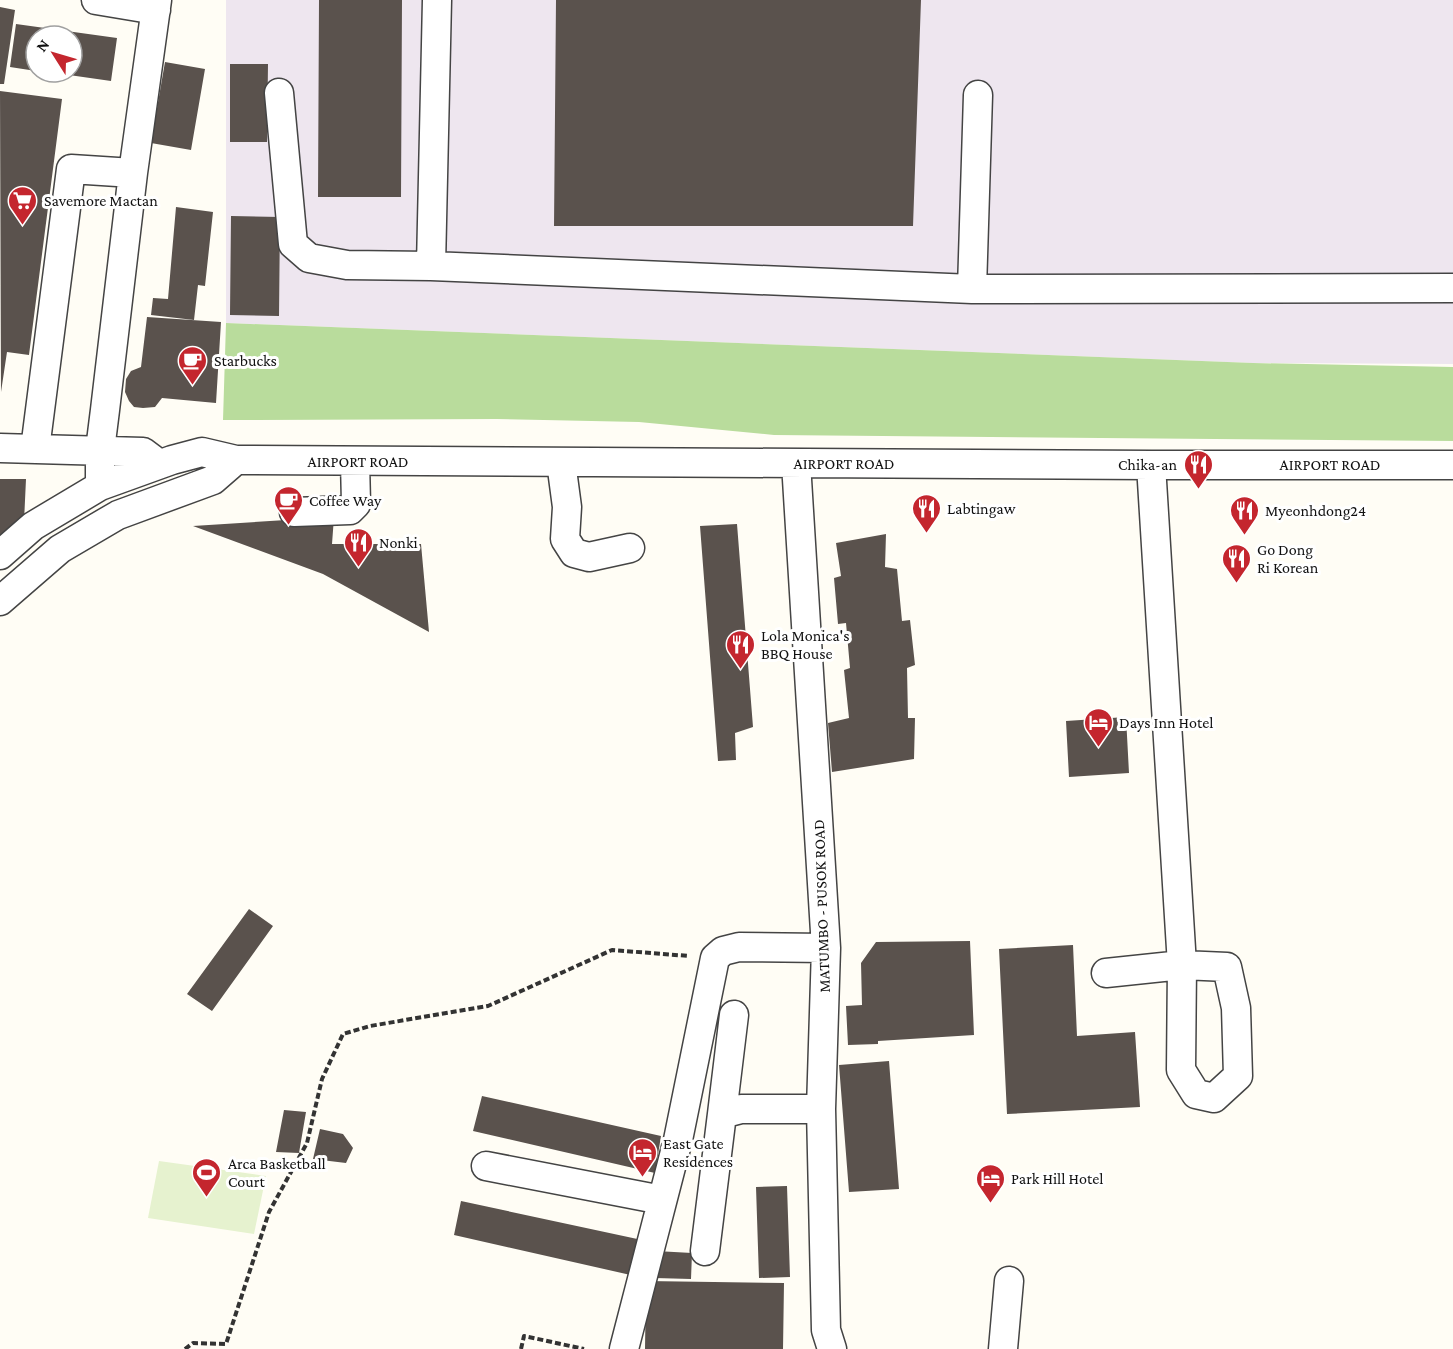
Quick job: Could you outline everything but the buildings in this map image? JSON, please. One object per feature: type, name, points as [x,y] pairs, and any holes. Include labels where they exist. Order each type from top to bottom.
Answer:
[{"type":"street","points":[[96,0],[156,5],[133,173],[100,450],[100,486]]},
{"type":"street","points":[[431,266],[437,0]]},
{"type":"street","points":[[279,93],[293,244],[309,258],[347,266],[431,266],[972,289],[1453,288]]},
{"type":"street","points":[[972,289],[978,95]]},
{"type":"street","points":[[35,449],[71,169],[133,173]]},
{"type":"street","points":[[0,448],[143,452],[159,464]]},
{"type":"street","name":"AIRPORT ROAD","points":[[0,555],[33,526],[100,486],[159,464],[202,452],[236,460],[1453,465]]},
{"type":"street","points":[[0,601],[60,549],[118,515],[213,480],[236,460]]},
{"type":"street","points":[[294,512],[350,510],[356,504],[355,461]]},
{"type":"street","points":[[561,462],[567,507],[565,539],[574,553],[589,557],[630,548]]},
{"type":"street","name":"MATUMBO - PUSOK ROAD","points":[[796,463],[826,948],[821,1109],[826,1330],[832,1349]]},
{"type":"street","points":[[1106,973],[1182,965],[1150,465]]},
{"type":"street","points":[[624,1349],[678,1140],[715,958],[723,951],[739,947],[826,948]]},
{"type":"street","points":[[705,1251],[734,1015]]},
{"type":"street","points":[[722,1114],[741,1110],[821,1109]]},
{"type":"street","points":[[486,1166],[662,1200]]},
{"type":"street","points":[[1003,1349],[1009,1281]]},
{"type":"path","points":[[185,1349],[193,1343],[226,1344],[269,1212],[307,1143],[322,1079],[343,1034],[370,1026],[488,1006],[612,950],[715,958]]},
{"type":"path","points":[[521,1349],[524,1336],[584,1349]]},
{"type":"shaded area","points":[[226,0],[1453,0],[1453,364],[1253,363],[226,323]]},
{"type":"green space","points":[[226,323],[1253,363],[1453,367],[1453,441],[774,435],[639,422],[497,419],[223,420]]},
{"type":"green space","name":"Arca Basketball Court","points":[[159,1161],[266,1176],[254,1234],[148,1218]]},
{"type":"place","name":"Savemore Mactan","points":[[23,226]]},
{"type":"place","name":"Starbucks","points":[[193,386]]},
{"type":"place","name":"Chika-an","points":[[1198,490]]},
{"type":"place","name":"Coffee Way","points":[[288,526]]},
{"type":"place","name":"Labtingaw","points":[[926,534]]},
{"type":"place","name":"Myeonhdong24","points":[[1244,536]]},
{"type":"place","name":"Nonki","points":[[358,568]]},
{"type":"place","name":"Go Dong Ri Korean","points":[[1236,584]]},
{"type":"place","name":"Lola Monica's BBQ House","points":[[740,670]]},
{"type":"place","name":"Days Inn Hotel","points":[[1098,748]]},
{"type":"place","name":"East Gate Residences","points":[[642,1178]]},
{"type":"place","name":"Arca Basketball Court","points":[[207,1198]]},
{"type":"place","name":"Park Hill Hotel","points":[[990,1204]]}]
